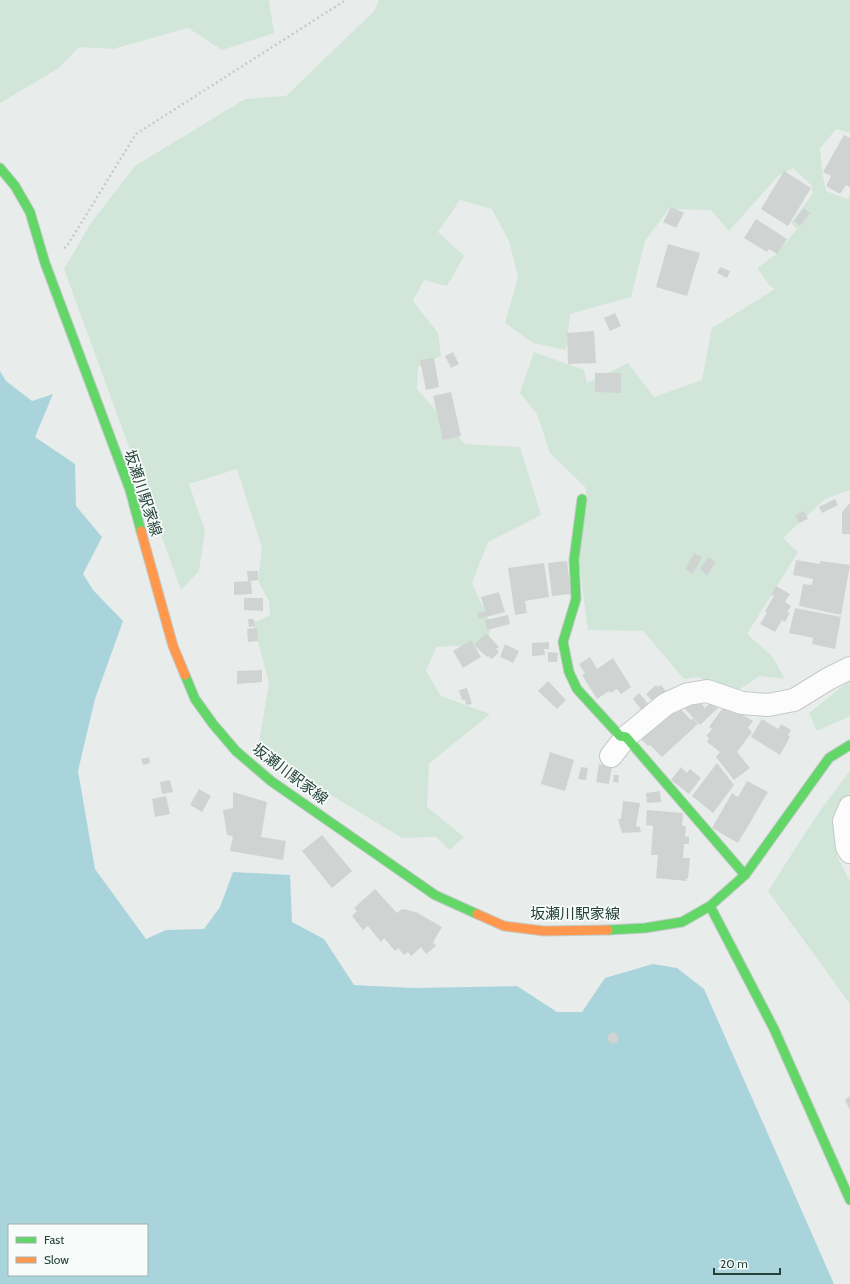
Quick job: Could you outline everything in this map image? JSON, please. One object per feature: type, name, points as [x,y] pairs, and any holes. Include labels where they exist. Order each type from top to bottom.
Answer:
[{"type":"main road","name":"坂瀬川駅家線","points":[[0,168],[15,186],[30,212],[45,263],[130,490],[173,646],[195,699],[213,724],[236,751],[272,781],[435,895],[504,926],[544,931],[593,931],[645,928],[682,922],[710,906],[745,875],[829,758],[850,745]]},
{"type":"main road","points":[[582,498],[574,560],[576,599],[563,642],[569,672],[577,689],[620,736],[626,736],[745,875]]},
{"type":"main road","points":[[710,906],[774,1029],[850,1200]]},
{"type":"street","points":[[611,756],[626,736],[666,704],[688,694],[707,691],[742,703],[768,705],[794,700],[828,679],[850,668]]},
{"type":"street","points":[[850,807],[844,821],[850,852]]},
{"type":"path","points":[[45,263],[67,246],[136,134],[346,0]]},
{"type":"green space","points":[[0,0],[269,0],[274,33],[222,50],[188,28],[113,49],[79,47],[59,68],[0,103]]},
{"type":"green space","points":[[379,0],[850,0],[850,133],[836,129],[820,149],[826,191],[847,199],[850,196],[850,490],[825,499],[783,538],[798,552],[747,634],[772,656],[785,679],[760,676],[732,694],[698,677],[684,679],[643,631],[588,630],[579,562],[586,504],[586,488],[550,453],[537,414],[520,393],[534,352],[584,370],[587,383],[628,363],[654,397],[702,380],[712,328],[775,289],[770,286],[757,268],[775,255],[797,229],[791,223],[813,193],[811,185],[793,168],[778,176],[729,231],[711,210],[669,209],[645,241],[631,297],[570,314],[566,350],[533,343],[505,323],[518,277],[509,241],[492,209],[460,200],[438,232],[464,256],[447,286],[424,280],[413,301],[438,333],[441,356],[418,367],[417,389],[465,444],[520,447],[541,515],[488,542],[472,583],[491,624],[487,644],[436,647],[426,671],[441,696],[490,714],[429,764],[427,807],[464,837],[450,850],[436,837],[402,838],[311,783],[259,742],[269,683],[253,623],[270,615],[269,601],[258,581],[262,548],[237,469],[189,484],[205,531],[199,571],[181,590],[64,269],[91,223],[135,166],[245,99],[286,96],[374,11]]},
{"type":"green space","points":[[850,680],[850,716],[817,731],[809,713]]},
{"type":"green space","points":[[850,771],[850,797],[833,819],[837,856],[850,881],[850,1004],[768,891],[817,815]]},
{"type":"water","points":[[0,371],[6,381],[32,401],[53,394],[35,437],[75,464],[76,506],[102,537],[83,574],[93,590],[123,621],[95,699],[78,771],[95,869],[146,939],[166,930],[204,929],[220,907],[233,872],[290,875],[292,922],[324,939],[354,985],[414,988],[517,986],[557,1012],[582,1012],[605,978],[653,964],[677,968],[704,989],[834,1284],[0,1284]]},
{"type":"building","points":[[844,135],[850,138],[850,187],[846,185],[840,194],[826,186],[831,176],[823,172]]},
{"type":"building","points":[[784,171],[811,188],[788,226],[761,209]]},
{"type":"building","points":[[671,207],[684,213],[676,228],[663,222]]},
{"type":"building","points":[[804,208],[810,213],[800,226],[794,221]]},
{"type":"building","points":[[756,219],[787,239],[777,254],[769,249],[767,252],[744,238]]},
{"type":"building","points":[[668,244],[700,253],[687,296],[656,287]]},
{"type":"building","points":[[720,267],[730,271],[727,278],[717,273]]},
{"type":"building","points":[[615,313],[621,326],[610,331],[604,318]]},
{"type":"building","points":[[594,331],[596,363],[568,364],[567,333]]},
{"type":"building","points":[[453,352],[459,364],[451,368],[445,356]]},
{"type":"building","points":[[434,358],[439,387],[426,390],[420,360]]},
{"type":"building","points":[[595,373],[621,373],[621,393],[595,392]]},
{"type":"building","points":[[451,392],[461,436],[443,440],[433,396]]},
{"type":"building","points":[[835,499],[838,505],[822,513],[819,507]]},
{"type":"building","points":[[850,503],[850,534],[842,534],[842,512]]},
{"type":"building","points":[[804,511],[808,519],[799,523],[795,515]]},
{"type":"building","points":[[694,553],[702,557],[693,574],[685,569]]},
{"type":"building","points":[[708,557],[716,562],[707,575],[700,569]]},
{"type":"building","points":[[796,560],[820,564],[820,561],[850,565],[841,615],[799,606],[803,584],[812,585],[813,579],[793,575]]},
{"type":"building","points":[[567,561],[571,594],[552,596],[548,563]]},
{"type":"building","points":[[544,563],[549,597],[525,601],[527,613],[515,615],[508,568]]},
{"type":"building","points":[[247,571],[258,571],[258,580],[248,581]]},
{"type":"building","points":[[251,581],[252,594],[234,595],[234,582]]},
{"type":"building","points":[[776,586],[790,594],[785,602],[791,606],[787,612],[790,613],[785,622],[782,620],[775,632],[760,624],[767,613],[765,611],[774,596],[771,595]]},
{"type":"building","points":[[499,592],[505,612],[479,619],[477,613],[485,611],[481,597]]},
{"type":"building","points":[[244,598],[263,598],[263,611],[244,610]]},
{"type":"building","points":[[795,608],[841,617],[835,649],[812,644],[813,638],[789,633]]},
{"type":"building","points":[[508,615],[510,624],[487,630],[485,620]]},
{"type":"building","points":[[248,619],[254,619],[255,626],[249,627]]},
{"type":"building","points":[[257,628],[258,641],[248,642],[247,629]]},
{"type":"building","points":[[486,633],[499,647],[496,649],[499,652],[492,659],[488,656],[487,657],[474,645]]},
{"type":"building","points":[[471,640],[481,657],[463,668],[453,651]]},
{"type":"building","points":[[549,642],[549,649],[544,649],[545,655],[532,656],[532,643]]},
{"type":"building","points":[[505,644],[519,651],[513,663],[500,657]]},
{"type":"building","points":[[548,652],[558,653],[557,662],[548,662]]},
{"type":"building","points":[[590,657],[597,669],[613,658],[631,687],[621,694],[617,689],[611,693],[609,691],[597,699],[582,675],[585,674],[579,664]]},
{"type":"building","points":[[262,670],[262,682],[237,684],[237,671]]},
{"type":"building","points":[[548,681],[566,700],[557,709],[538,691]]},
{"type":"building","points":[[656,685],[658,687],[661,685],[668,694],[655,704],[646,694]]},
{"type":"building","points":[[467,688],[472,704],[466,705],[465,700],[462,700],[459,690]]},
{"type":"building","points":[[639,693],[650,706],[643,712],[633,699]]},
{"type":"building","points":[[696,697],[705,708],[712,701],[718,708],[700,725],[684,708]]},
{"type":"building","points":[[675,703],[691,720],[693,718],[698,724],[662,757],[639,737]]},
{"type":"building","points":[[724,706],[753,721],[748,728],[752,732],[737,752],[750,768],[734,780],[716,757],[720,752],[707,742],[709,738],[706,736],[712,729],[709,727]]},
{"type":"building","points":[[762,719],[778,729],[781,724],[791,730],[788,735],[790,737],[780,755],[751,737]]},
{"type":"building","points":[[550,752],[574,760],[565,791],[541,784]]},
{"type":"building","points":[[149,757],[150,763],[143,765],[141,759]]},
{"type":"building","points":[[717,763],[734,785],[713,813],[692,796]]},
{"type":"building","points":[[599,764],[612,766],[609,784],[596,782]]},
{"type":"building","points":[[581,767],[588,768],[586,780],[578,779]]},
{"type":"building","points":[[681,767],[687,773],[690,769],[701,778],[689,794],[671,780]]},
{"type":"building","points":[[614,775],[619,775],[618,783],[613,782]]},
{"type":"building","points":[[170,780],[173,792],[162,794],[160,782]]},
{"type":"building","points":[[747,781],[768,792],[738,843],[712,828],[732,793],[738,797]]},
{"type":"building","points":[[199,789],[211,796],[202,812],[190,805]]},
{"type":"building","points":[[660,791],[661,802],[647,803],[646,793]]},
{"type":"building","points":[[233,792],[267,802],[261,837],[286,841],[283,860],[230,851],[233,836],[227,835],[223,810],[233,808]]},
{"type":"building","points":[[166,796],[170,814],[155,817],[152,799]]},
{"type":"building","points":[[623,801],[640,803],[636,826],[640,827],[641,832],[622,833],[618,819],[621,819]]},
{"type":"building","points":[[647,810],[683,813],[682,826],[686,826],[685,836],[689,837],[689,844],[684,844],[683,858],[690,858],[688,879],[686,878],[686,881],[656,878],[658,855],[651,855],[653,826],[646,825]]},
{"type":"building","points":[[322,835],[352,871],[332,888],[302,851]]},
{"type":"building","points":[[375,889],[397,913],[402,909],[416,912],[442,927],[433,942],[436,946],[426,954],[421,947],[411,956],[408,952],[404,955],[398,948],[395,951],[384,938],[381,942],[368,926],[363,930],[352,916],[357,911],[354,908]]},
{"type":"building","points":[[611,1033],[615,1033],[617,1034],[617,1042],[611,1043],[608,1040],[608,1036]]},
{"type":"building","points":[[850,1096],[850,1110],[845,1100]]},
{"type":"traffic: fast","points":[[0,168],[15,186],[30,212],[45,263],[130,490],[141,531]]},
{"type":"traffic: fast","points":[[582,499],[574,560],[576,599],[563,642],[569,672],[577,689],[620,736],[626,737],[745,875]]},
{"type":"traffic: fast","points":[[185,675],[195,699],[213,724],[236,751],[271,781],[435,895],[477,914]]},
{"type":"traffic: fast","points":[[608,930],[645,928],[682,922],[710,906],[745,875],[829,758],[850,745]]},
{"type":"traffic: fast","points":[[710,906],[774,1029],[850,1200]]},
{"type":"traffic: slow","points":[[141,531],[173,646],[185,675]]},
{"type":"traffic: slow","points":[[477,914],[504,926],[544,931],[608,930]]}]
